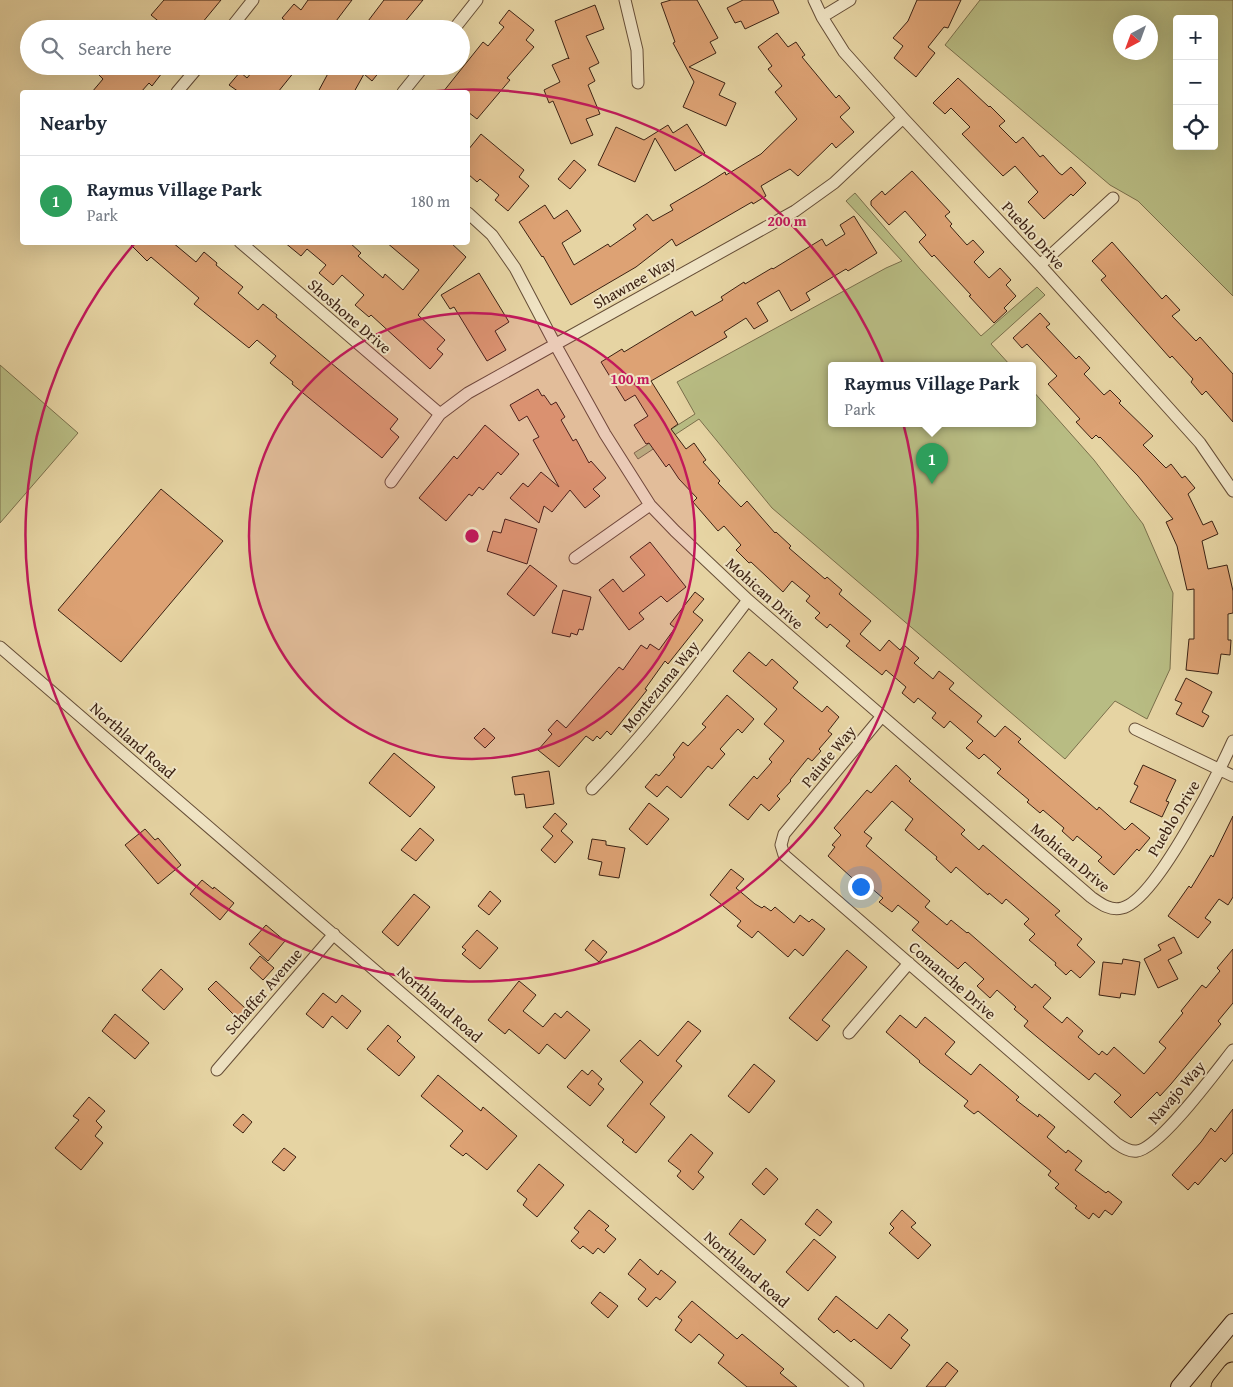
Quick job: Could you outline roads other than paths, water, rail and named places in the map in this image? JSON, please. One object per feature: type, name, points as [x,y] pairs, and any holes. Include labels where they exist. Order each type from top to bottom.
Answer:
[{"type":"highway","points":[[1222,1387],[1233,1373]]},
{"type":"street","points":[[237,20],[253,0]]},
{"type":"street","points":[[461,20],[477,0]]},
{"type":"street","points":[[625,0],[638,50],[638,83]]},
{"type":"street","name":"Pueblo Drive","points":[[814,0],[822,17],[844,52],[1040,265],[1200,443],[1233,491]]},
{"type":"street","points":[[822,17],[850,0]]},
{"type":"street","points":[[179,90],[191,75]]},
{"type":"street","points":[[405,90],[417,75]]},
{"type":"street","name":"Shawnee Way","points":[[391,482],[440,414],[468,393],[795,212],[834,183],[903,118]]},
{"type":"street","points":[[1040,265],[1113,198]]},
{"type":"street","name":"Mohican Drive","points":[[470,215],[492,235],[515,268],[605,434],[650,505],[748,600],[1091,897],[1105,907],[1112,909],[1122,908],[1131,904]]},
{"type":"street","name":"Shoshone Drive","points":[[243,245],[440,414]]},
{"type":"street","points":[[575,558],[650,505]]},
{"type":"street","name":"Montezuma Way","points":[[592,789],[624,757],[686,682],[748,600]]},
{"type":"street","name":"Northland Road","points":[[0,647],[858,1387]]},
{"type":"street","name":"Paiute Way","points":[[799,816],[882,716]]},
{"type":"street","points":[[1136,729],[1233,776]]},
{"type":"street","name":"Pueblo Drive","points":[[1131,904],[1143,893],[1180,843],[1233,741]]},
{"type":"street","name":"Comanche Drive","points":[[799,816],[784,834],[781,846],[784,855],[1116,1143],[1131,1150],[1139,1151]]},
{"type":"street","name":"Schaffer Avenue","points":[[217,1070],[334,934]]},
{"type":"street","points":[[849,1033],[909,964]]},
{"type":"street","name":"Navajo Way","points":[[1139,1151],[1151,1145],[1168,1127],[1194,1099],[1233,1050]]},
{"type":"street","points":[[1180,1387],[1233,1322]]},
{"type":"place","name":"Raymus Village Park","points":[[932,484]]}]
